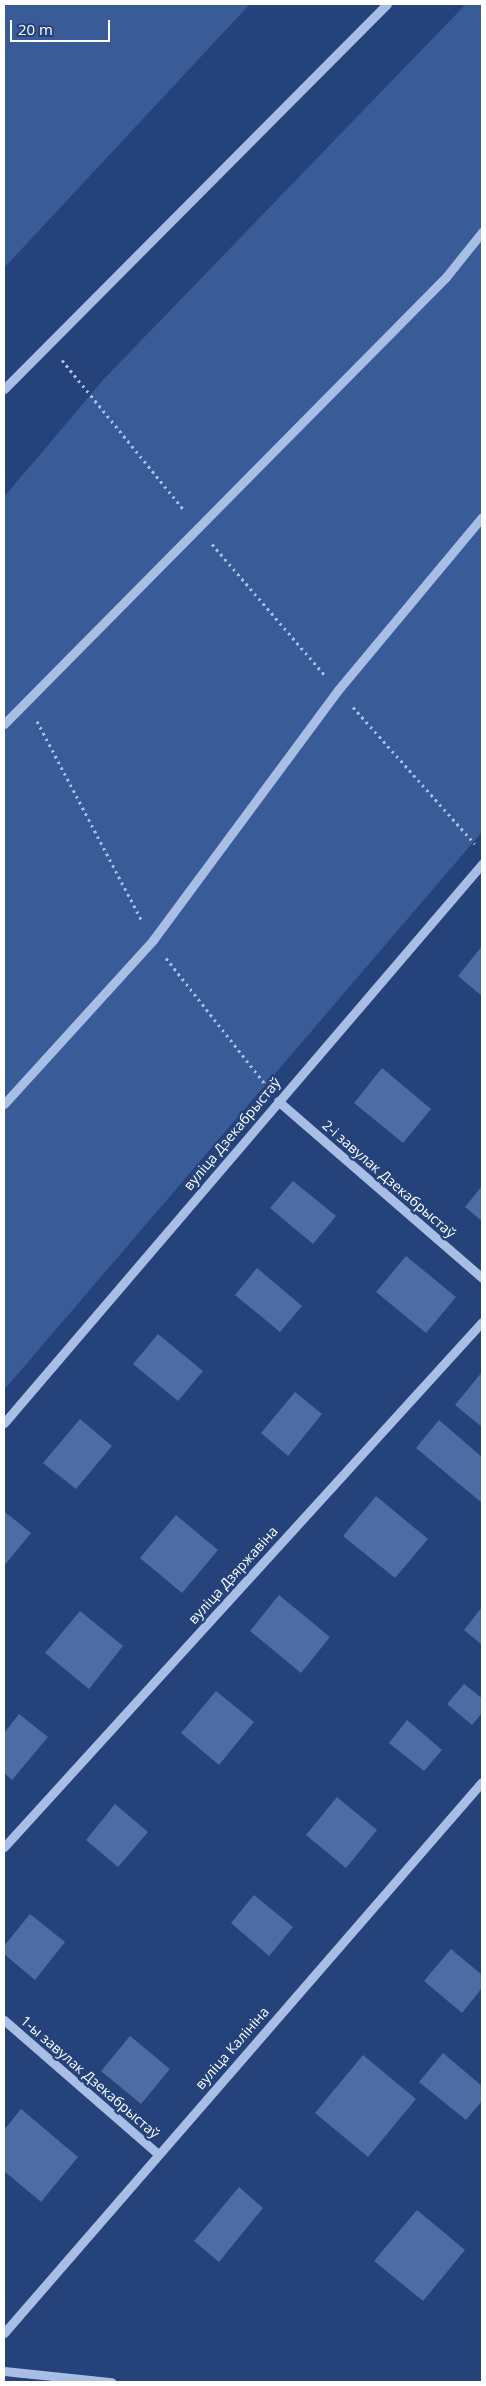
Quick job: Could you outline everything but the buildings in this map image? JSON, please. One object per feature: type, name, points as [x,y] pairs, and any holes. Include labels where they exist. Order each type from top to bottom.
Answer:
[{"type":"street","points":[[4,389],[47,341],[387,4]]},
{"type":"street","points":[[4,724],[25,698],[200,529],[446,277],[482,232]]},
{"type":"street","points":[[4,1104],[152,940],[338,690],[482,517]]},
{"type":"street","name":"вуліца Дзекабрыстаў","points":[[4,1423],[482,864]]},
{"type":"street","name":"2-і завулак Дзекабрыстаў","points":[[278,1101],[482,1278]]},
{"type":"street","name":"вуліца Дзяржавіна","points":[[4,1847],[482,1322]]},
{"type":"street","name":"вуліца Калініна","points":[[4,2333],[482,1782]]},
{"type":"street","name":"1-ы завулак Дзекабрыстаў","points":[[4,2020],[158,2154]]},
{"type":"street","points":[[4,2371],[111,2382]]},
{"type":"path","points":[[47,341],[200,529],[338,690],[482,852]]},
{"type":"path","points":[[25,698],[152,940],[278,1101]]},
{"type":"shaded area","points":[[4,4],[250,4],[4,268]]},
{"type":"shaded area","points":[[466,4],[482,4],[482,832],[4,1390],[4,497],[103,380]]}]
